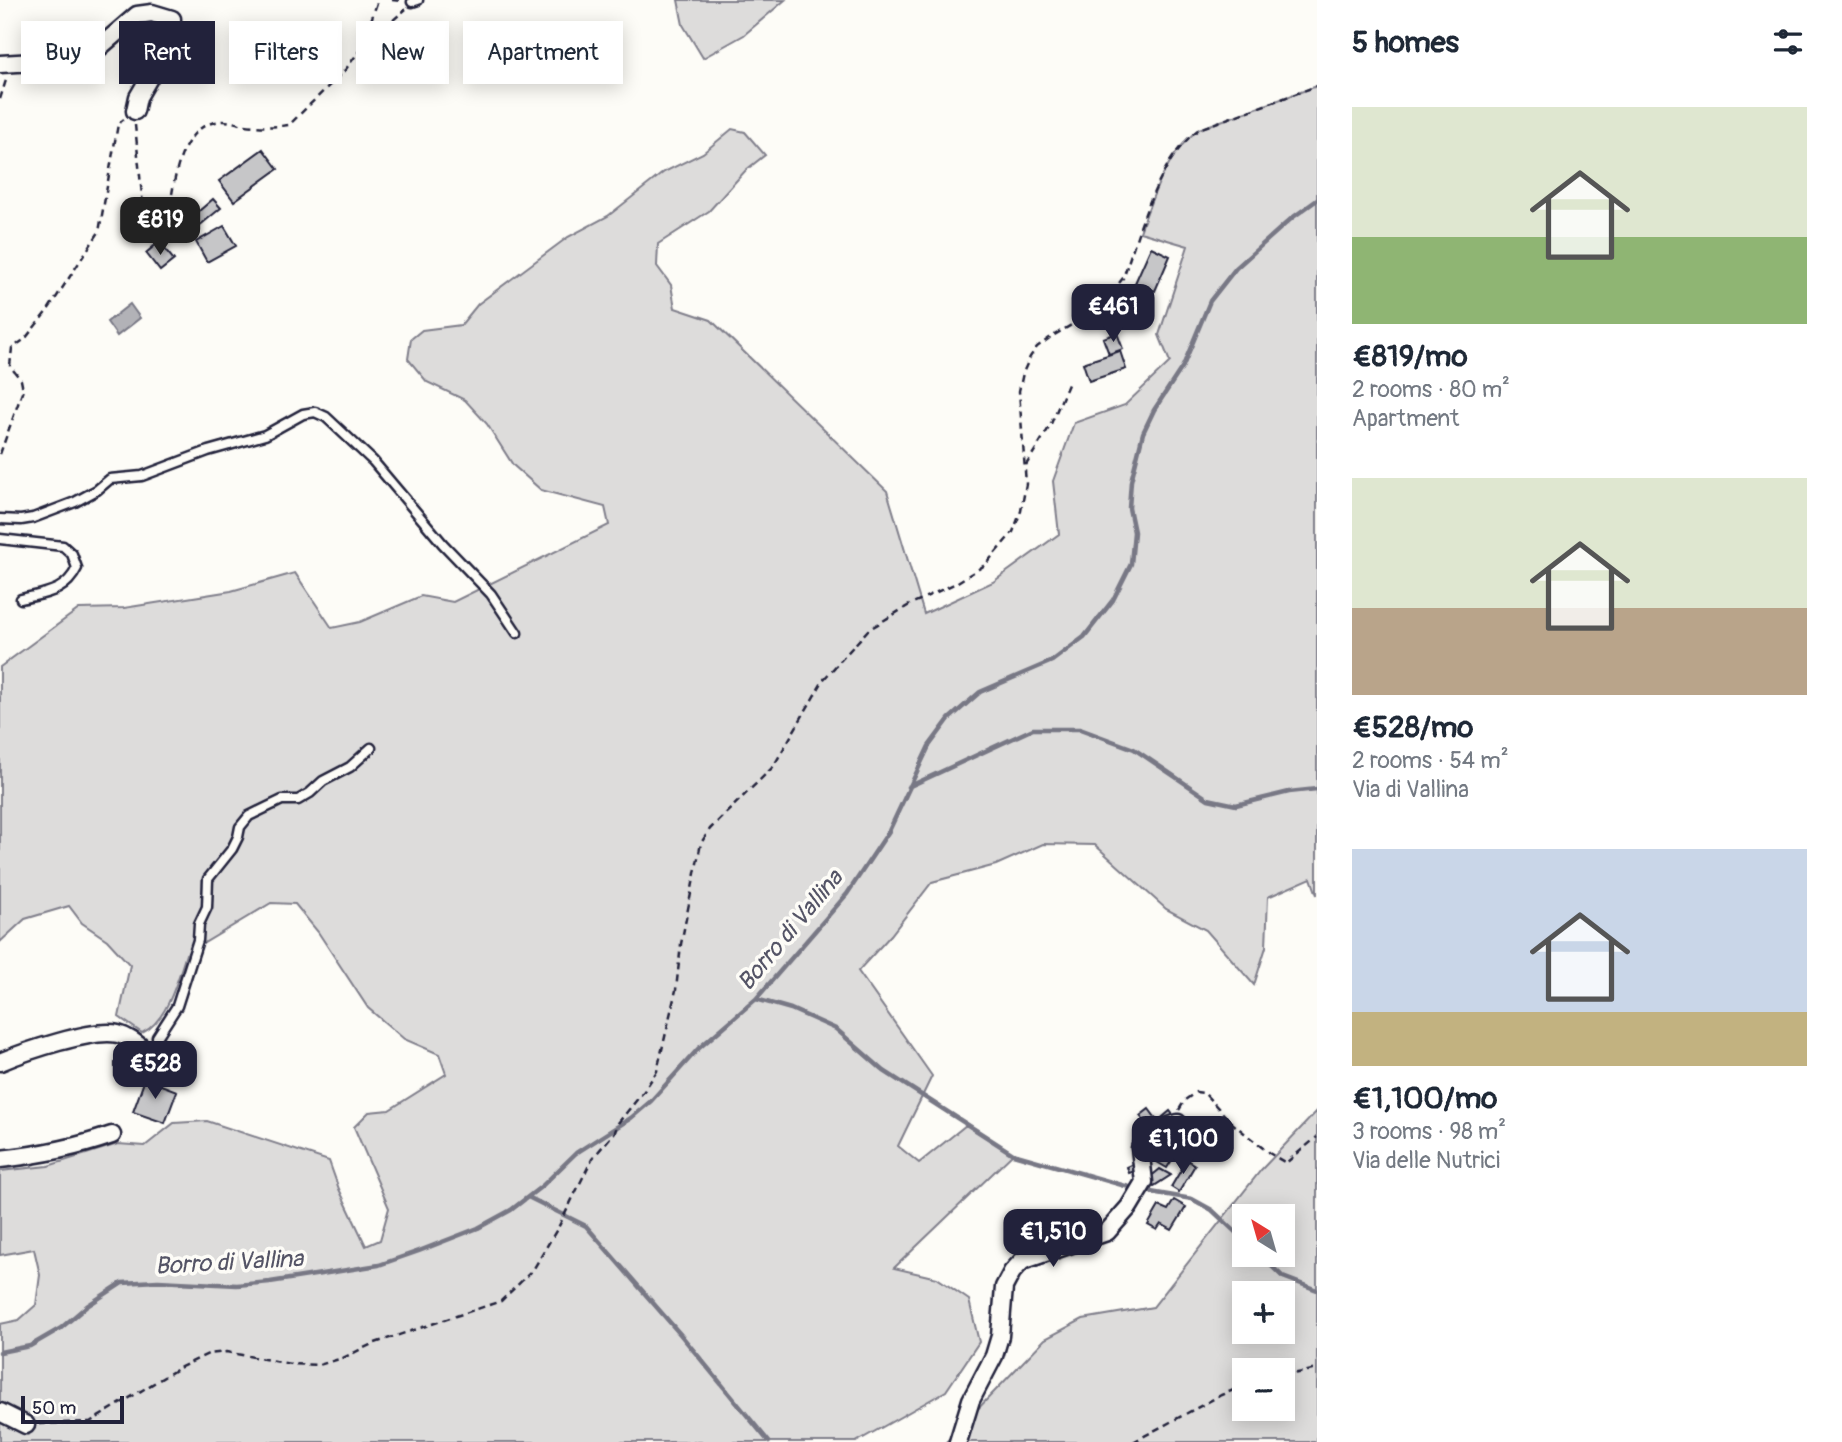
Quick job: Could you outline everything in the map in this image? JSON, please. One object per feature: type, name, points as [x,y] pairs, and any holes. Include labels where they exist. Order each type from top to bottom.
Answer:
[{"type":"street","points":[[4,64],[86,59],[137,15],[152,13],[172,19],[170,42],[138,97],[135,111]]},
{"type":"street","points":[[0,1062],[33,1048],[90,1035],[117,1033],[170,1064]]},
{"type":"street","points":[[958,1442],[971,1400],[994,1356],[1000,1336],[1004,1287],[1012,1272],[1022,1261],[1107,1232],[1129,1207],[1144,1182],[1140,1148],[1165,1127],[1178,1123]]},
{"type":"street","points":[[0,1159],[47,1153],[112,1135]]},
{"type":"street","points":[[0,1412],[26,1425]]},
{"type":"lane","points":[[0,519],[33,518],[75,502],[110,479],[142,475],[208,451],[265,435],[303,414],[315,412],[326,417],[373,461],[443,544],[491,594],[517,633]]},
{"type":"lane","points":[[0,539],[63,546],[72,554],[77,568],[71,580],[47,595],[21,599]]},
{"type":"lane","points":[[152,1055],[158,1049],[157,1037],[177,1006],[198,940],[199,924],[207,906],[208,879],[232,849],[240,827],[249,816],[282,800],[298,800],[310,793],[323,781],[350,767],[371,748]]},
{"type":"path","points":[[371,21],[378,0]]},
{"type":"path","points":[[392,21],[415,1]]},
{"type":"path","points":[[135,111],[143,206],[148,224],[159,232],[167,226],[178,164],[189,141],[201,126],[227,121],[259,126],[289,125],[346,69],[356,55]]},
{"type":"path","points":[[0,99],[7,80],[4,64]]},
{"type":"path","points":[[26,1425],[90,1422],[208,1353],[226,1352],[291,1364],[319,1365],[343,1358],[372,1344],[501,1301],[533,1270],[560,1224],[592,1159],[615,1132],[618,1123],[657,1071],[676,990],[681,944],[701,843],[710,829],[773,767],[824,679],[868,631],[911,604],[972,574],[985,565],[1013,532],[1021,511],[1026,484],[1019,391],[1030,357],[1037,347],[1051,337],[1092,313],[1116,288],[1123,278],[1157,187],[1176,152],[1188,137],[1199,129],[1317,86]]},
{"type":"path","points":[[0,454],[23,390],[21,380],[10,366],[12,348],[25,339],[48,310],[99,232],[118,124],[135,111]]},
{"type":"path","points":[[1026,465],[1050,426],[1069,382]]},
{"type":"path","points":[[1178,1123],[1179,1110],[1185,1100],[1196,1092],[1204,1093],[1232,1123],[1286,1163],[1317,1137]]},
{"type":"path","points":[[1295,1374],[1317,1369]]},
{"type":"path","points":[[1132,1442],[1232,1391]]},
{"type":"shaded area","points":[[678,0],[785,0],[744,35],[703,58],[683,25]]},
{"type":"shaded area","points":[[1317,86],[1317,895],[1311,878],[1268,897],[1266,947],[1254,985],[1206,930],[1166,909],[1095,845],[1043,844],[996,865],[932,882],[891,935],[858,971],[932,1076],[898,1146],[919,1163],[966,1125],[1013,1154],[894,1268],[937,1278],[969,1300],[979,1342],[946,1391],[856,1442],[0,1442],[0,1324],[19,1320],[36,1305],[40,1275],[34,1249],[0,1255],[0,1171],[48,1166],[118,1144],[145,1146],[174,1123],[207,1121],[329,1161],[366,1246],[380,1240],[389,1208],[354,1127],[369,1112],[389,1110],[446,1074],[439,1054],[404,1039],[368,1008],[318,932],[295,904],[271,903],[186,954],[165,1010],[151,1027],[142,1033],[119,1017],[130,965],[107,940],[82,923],[69,906],[25,919],[0,942],[0,667],[79,609],[124,608],[231,591],[295,573],[332,628],[360,622],[421,596],[453,602],[609,525],[605,507],[541,490],[513,465],[487,424],[465,400],[427,382],[408,359],[411,339],[422,330],[461,325],[478,304],[568,237],[608,216],[664,172],[703,153],[732,129],[745,132],[765,155],[746,170],[709,211],[658,244],[657,266],[671,285],[675,308],[711,320],[887,491],[924,614],[993,582],[1059,534],[1053,481],[1074,423],[1125,405],[1170,362],[1159,335],[1188,246],[1140,232],[1162,176],[1178,150],[1199,129]]},
{"type":"shaded area","points":[[130,304],[140,318],[117,336],[107,322]]},
{"type":"shaded area","points":[[1317,1111],[1317,1442],[946,1442],[1045,1339],[1083,1319],[1153,1307],[1232,1207],[1232,1267],[1295,1267],[1295,1204],[1234,1204],[1261,1170]]},
{"type":"building","points":[[263,149],[278,169],[234,201],[219,181]]},
{"type":"building","points":[[213,199],[221,208],[199,226],[192,217]]},
{"type":"building","points":[[224,226],[236,246],[207,262],[196,242]]},
{"type":"building","points":[[159,242],[174,260],[160,271],[146,253]]},
{"type":"building","points":[[1151,247],[1170,256],[1155,291],[1135,283]]},
{"type":"building","points":[[1117,333],[1123,349],[1109,354],[1103,338]]},
{"type":"building","points":[[1120,351],[1126,369],[1089,381],[1083,363]]},
{"type":"building","points":[[115,1063],[136,1064],[136,1076],[115,1076]]},
{"type":"building","points":[[145,1079],[177,1091],[165,1123],[133,1112]]},
{"type":"building","points":[[1149,1109],[1158,1121],[1170,1111],[1174,1116],[1145,1139],[1137,1130],[1146,1123],[1140,1116]]},
{"type":"building","points":[[1152,1142],[1175,1155],[1167,1168],[1145,1155]]},
{"type":"building","points":[[1187,1160],[1195,1165],[1179,1192],[1171,1187]]},
{"type":"building","points":[[1136,1163],[1138,1170],[1129,1173],[1127,1167]]},
{"type":"building","points":[[1160,1169],[1171,1175],[1154,1186],[1149,1178]]},
{"type":"building","points":[[1174,1200],[1186,1207],[1172,1230],[1161,1224],[1157,1230],[1148,1225],[1159,1206],[1168,1210]]},
{"type":"waterway","name":"Borro di Vallina","points":[[0,1352],[30,1346],[61,1328],[87,1306],[122,1283],[158,1281],[237,1285],[270,1282],[379,1265],[419,1251],[478,1228],[511,1210],[542,1186],[576,1153],[631,1118],[651,1101],[698,1049],[756,999],[847,894],[889,831],[929,746],[949,719],[980,692],[1052,661],[1084,637],[1113,600],[1131,564],[1134,532],[1129,508],[1131,481],[1143,433],[1154,410],[1183,366],[1210,301],[1236,268],[1292,218],[1317,200]]},
{"type":"waterway","points":[[908,787],[1033,729],[1080,729],[1134,749],[1208,799],[1236,805],[1289,792],[1317,789]]},
{"type":"waterway","points":[[756,999],[791,1009],[836,1029],[884,1071],[1013,1154],[1136,1189]]},
{"type":"waterway","points":[[1145,1191],[1192,1199],[1212,1210],[1232,1229]]},
{"type":"waterway","points":[[528,1197],[586,1226],[769,1442]]},
{"type":"waterway","points":[[1273,1267],[1283,1277],[1317,1290]]}]
